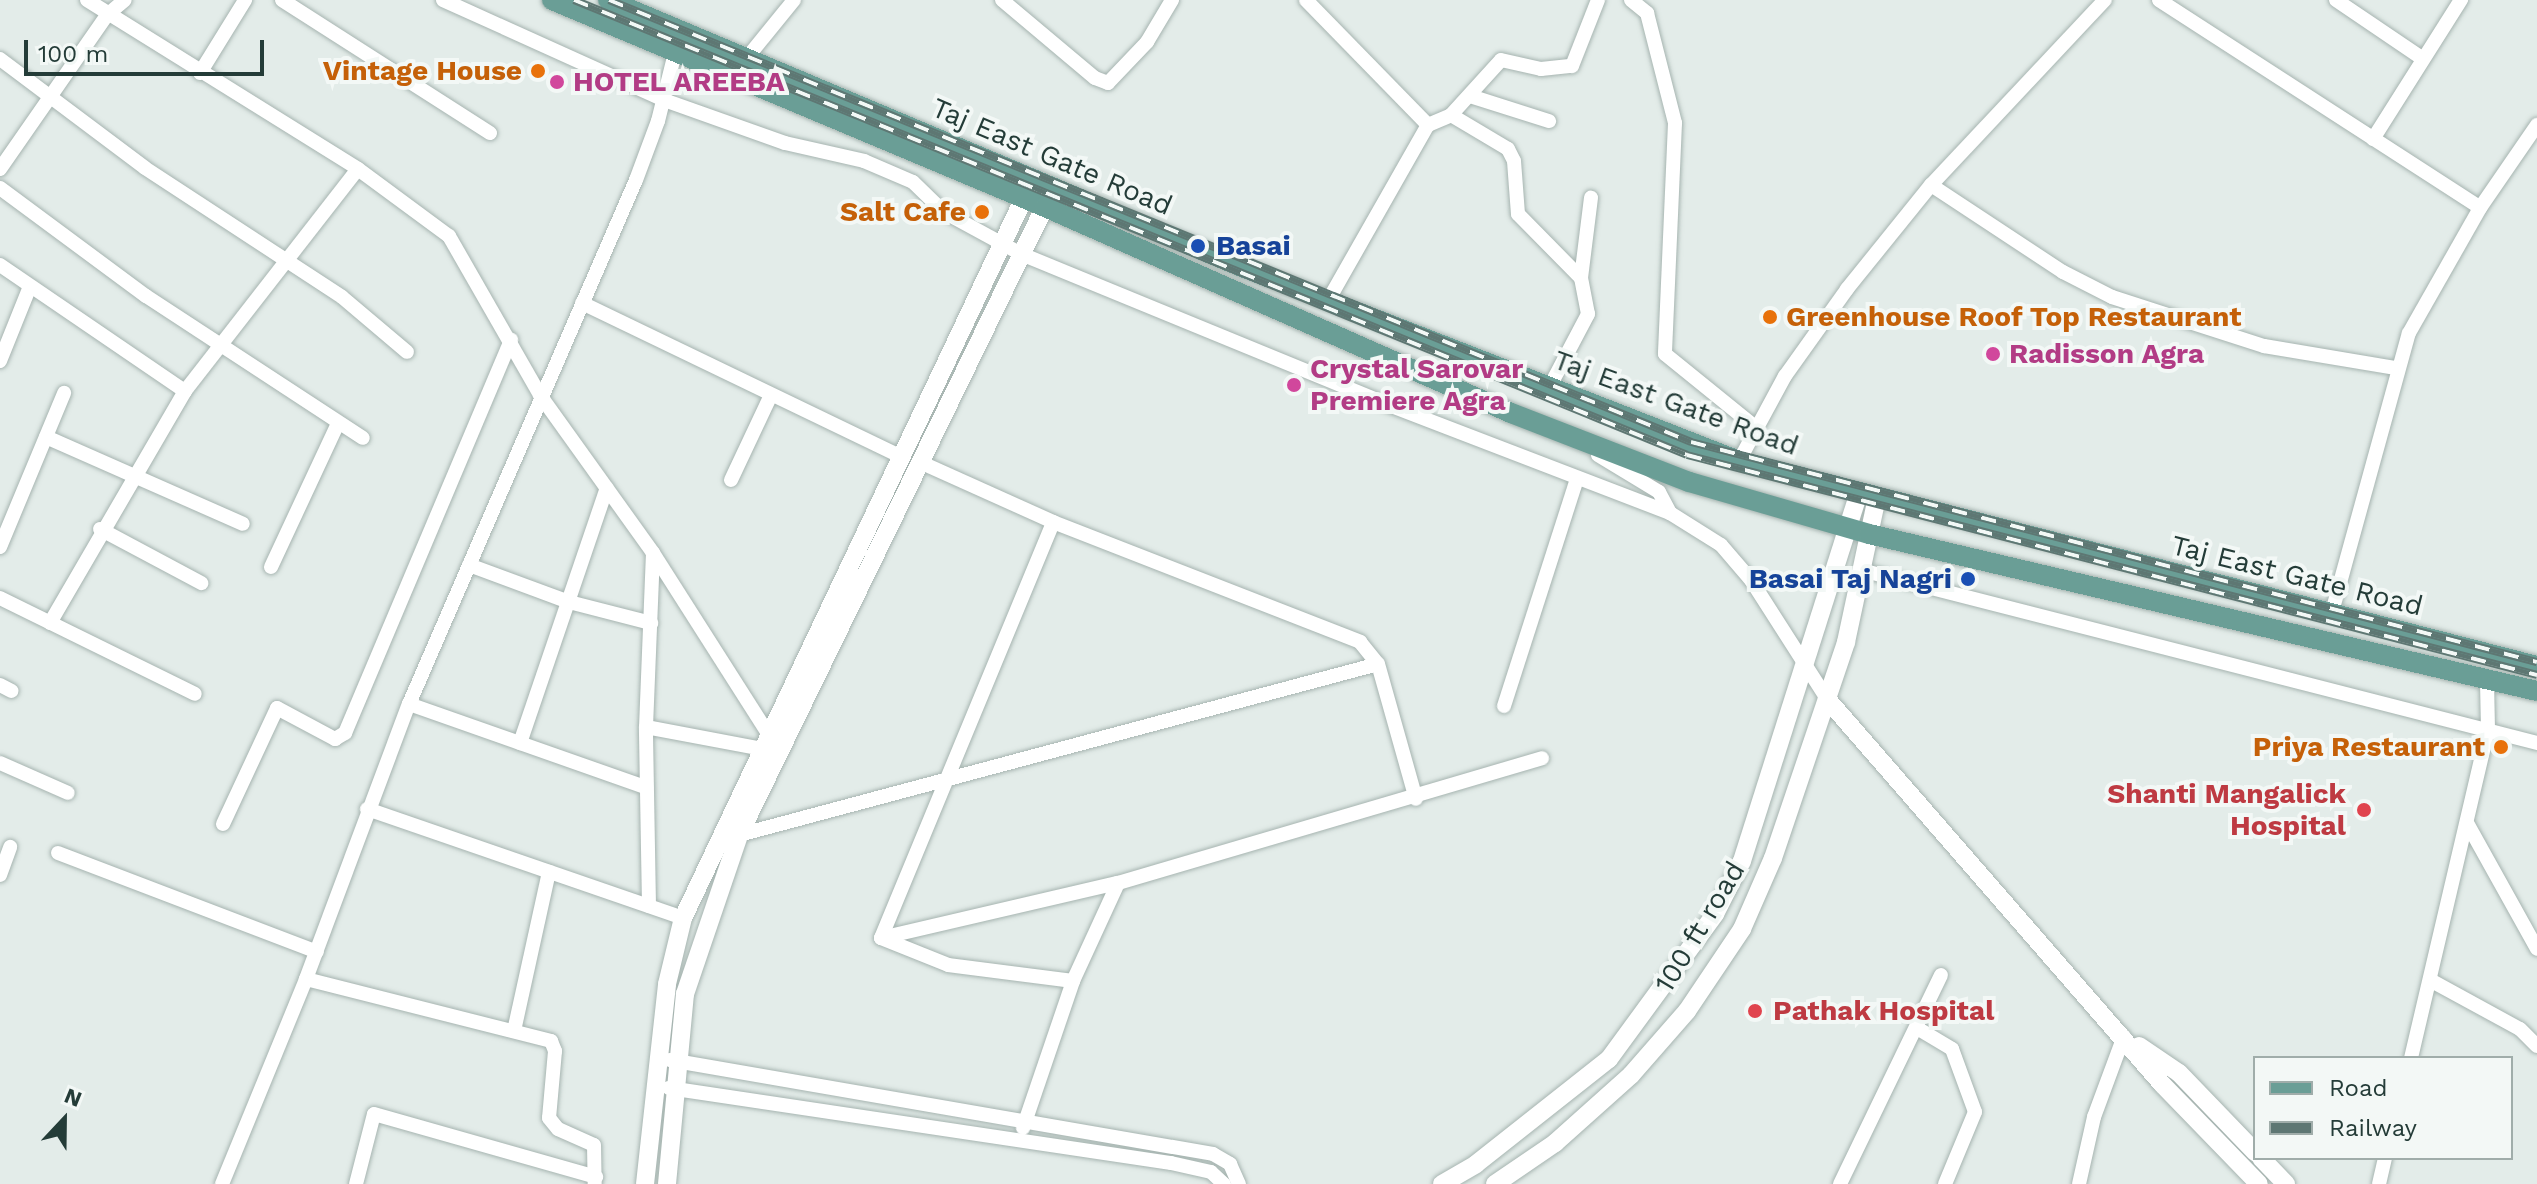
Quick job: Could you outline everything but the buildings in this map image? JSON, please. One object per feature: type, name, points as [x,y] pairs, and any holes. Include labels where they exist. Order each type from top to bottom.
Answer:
[{"type":"main road","points":[[552,0],[675,53],[1028,189],[1511,413],[1689,482],[1869,534],[2537,691]]},
{"type":"main road","name":"Taj East Gate Road","points":[[608,0],[746,59],[1028,189]]},
{"type":"main road","name":"Taj East Gate Road","points":[[1049,198],[1329,299],[1739,461],[2537,666]]},
{"type":"street","points":[[87,0],[358,169],[449,236],[540,395],[653,553],[766,742]]},
{"type":"street","points":[[0,167],[107,15],[125,0]]},
{"type":"street","points":[[200,73],[245,0]]},
{"type":"street","points":[[282,0],[490,133]]},
{"type":"street","points":[[443,0],[664,100],[785,143],[836,151],[876,166],[913,182],[944,212],[1012,250],[1670,513],[1721,545],[1804,659],[1827,699],[2124,1036],[2162,1084],[2259,1184]]},
{"type":"street","points":[[746,59],[794,0]]},
{"type":"street","points":[[1002,0],[1095,78],[1108,83],[1147,42],[1172,0]]},
{"type":"street","points":[[1306,0],[1428,125]]},
{"type":"street","points":[[1329,299],[1428,125],[1451,115],[1501,60],[1541,69],[1572,66],[1598,0]]},
{"type":"street","points":[[1631,0],[1647,13],[1675,123],[1665,354],[1755,427]]},
{"type":"street","points":[[1739,461],[1755,427],[1809,340],[1931,185],[2105,0]]},
{"type":"street","points":[[2159,0],[2480,208]]},
{"type":"street","points":[[2336,0],[2354,5],[2423,59]]},
{"type":"street","points":[[2373,139],[2461,0]]},
{"type":"street","points":[[222,1184],[317,952],[367,809],[409,704],[582,303],[664,100],[675,53]]},
{"type":"street","points":[[0,59],[145,168],[342,297],[407,352]]},
{"type":"street","points":[[1470,96],[1549,121]]},
{"type":"street","points":[[1451,115],[1508,149],[1514,161],[1518,214],[1581,278]]},
{"type":"street","points":[[2332,612],[2396,368],[2426,300],[2480,208],[2537,125]]},
{"type":"street","points":[[50,623],[100,529],[185,391],[358,169]]},
{"type":"street","points":[[1931,185],[2052,265],[2112,297],[2264,346],[2396,368]]},
{"type":"street","points":[[0,188],[219,346],[363,438]]},
{"type":"street","points":[[667,1184],[685,994],[739,835],[922,463],[1012,250],[1028,189]]},
{"type":"street","points":[[645,1184],[667,984],[683,918],[902,457],[1012,250],[1049,198]]},
{"type":"street","points":[[1549,388],[1588,314],[1581,278],[1591,198]]},
{"type":"street","points":[[0,265],[29,289],[185,391]]},
{"type":"street","points":[[0,361],[29,289]]},
{"type":"street","points":[[582,303],[770,397],[902,457]]},
{"type":"street","points":[[223,824],[277,708],[342,738],[511,340]]},
{"type":"street","points":[[0,547],[64,393]]},
{"type":"street","points":[[731,480],[770,397]]},
{"type":"street","points":[[1511,413],[1626,471],[1665,497],[1670,513]]},
{"type":"street","points":[[271,567],[338,423]]},
{"type":"street","points":[[46,437],[243,524]]},
{"type":"street","points":[[922,463],[1053,522],[1360,642],[1378,664],[1416,799]]},
{"type":"street","points":[[1504,706],[1577,478]]},
{"type":"street","points":[[520,743],[607,488]]},
{"type":"street","name":"100 ft road","points":[[1442,1184],[1476,1164],[1609,1059],[1667,986],[1742,861],[1846,528],[1868,495]]},
{"type":"street","name":"100 ft road","points":[[1495,1184],[1555,1143],[1631,1075],[1724,961],[1773,858],[1827,699],[1869,534],[1868,495]]},
{"type":"street","points":[[881,938],[943,781],[1053,522]]},
{"type":"street","points":[[100,529],[201,583]]},
{"type":"street","points":[[649,906],[646,727],[653,553]]},
{"type":"street","points":[[469,565],[569,602],[651,623]]},
{"type":"street","points":[[1861,570],[2537,743]]},
{"type":"street","points":[[0,598],[195,694]]},
{"type":"street","points":[[739,835],[1378,664]]},
{"type":"street","points":[[2411,1056],[2488,729],[2487,680]]},
{"type":"street","points":[[409,704],[647,788]]},
{"type":"street","points":[[646,727],[766,742]]},
{"type":"street","points":[[881,938],[1118,883],[1416,799],[1542,758]]},
{"type":"street","points":[[0,763],[68,793]]},
{"type":"street","points":[[367,809],[683,918]]},
{"type":"street","points":[[2467,823],[2537,949]]},
{"type":"street","points":[[0,875],[10,847]]},
{"type":"street","points":[[58,853],[317,952]]},
{"type":"street","points":[[514,1031],[549,872]]},
{"type":"street","points":[[1019,1139],[1073,981],[1118,883]]},
{"type":"street","points":[[881,938],[948,965],[1073,981]]},
{"type":"street","points":[[1840,1184],[1941,975]]},
{"type":"street","points":[[306,979],[514,1031],[554,1046],[549,1118],[561,1131],[594,1145],[595,1180],[374,1114],[356,1184]]},
{"type":"street","points":[[2430,980],[2520,1029],[2537,1046]]},
{"type":"street","points":[[1917,1028],[1952,1049],[1975,1112],[1945,1184]]},
{"type":"street","points":[[2124,1036],[2179,1073],[2253,1150]]},
{"type":"street","points":[[2079,1184],[2094,1117],[2124,1036]]},
{"type":"street","points":[[658,1058],[1213,1154],[1230,1164],[1239,1184]]},
{"type":"street","points":[[655,1086],[1196,1168],[1220,1177],[1224,1184]]},
{"type":"street","points":[[2263,1160],[2286,1184]]},
{"type":"street","points":[[2379,1184],[2385,1160]]},
{"type":"railway","points":[[574,0],[1687,455],[2537,675]]},
{"type":"railway","points":[[609,0],[1691,442],[2537,662]]},
{"type":"place","name":"Vintage House","points":[[538,71]]},
{"type":"place","name":"HOTEL AREEBA","points":[[557,82]]},
{"type":"place","name":"Salt Cafe","points":[[982,212]]},
{"type":"place","name":"Basai","points":[[1198,246]]},
{"type":"place","name":"Greenhouse Roof Top Restaurant","points":[[1770,317]]},
{"type":"place","name":"Radisson Agra","points":[[1993,354]]},
{"type":"place","name":"Crystal Sarovar Premiere Agra","points":[[1294,385]]},
{"type":"place","name":"Basai Taj Nagri","points":[[1968,579]]},
{"type":"place","name":"Priya Restaurant","points":[[2501,747]]},
{"type":"place","name":"Shanti Mangalick Hospital","points":[[2364,810]]},
{"type":"place","name":"Pathak Hospital","points":[[1755,1011]]}]
